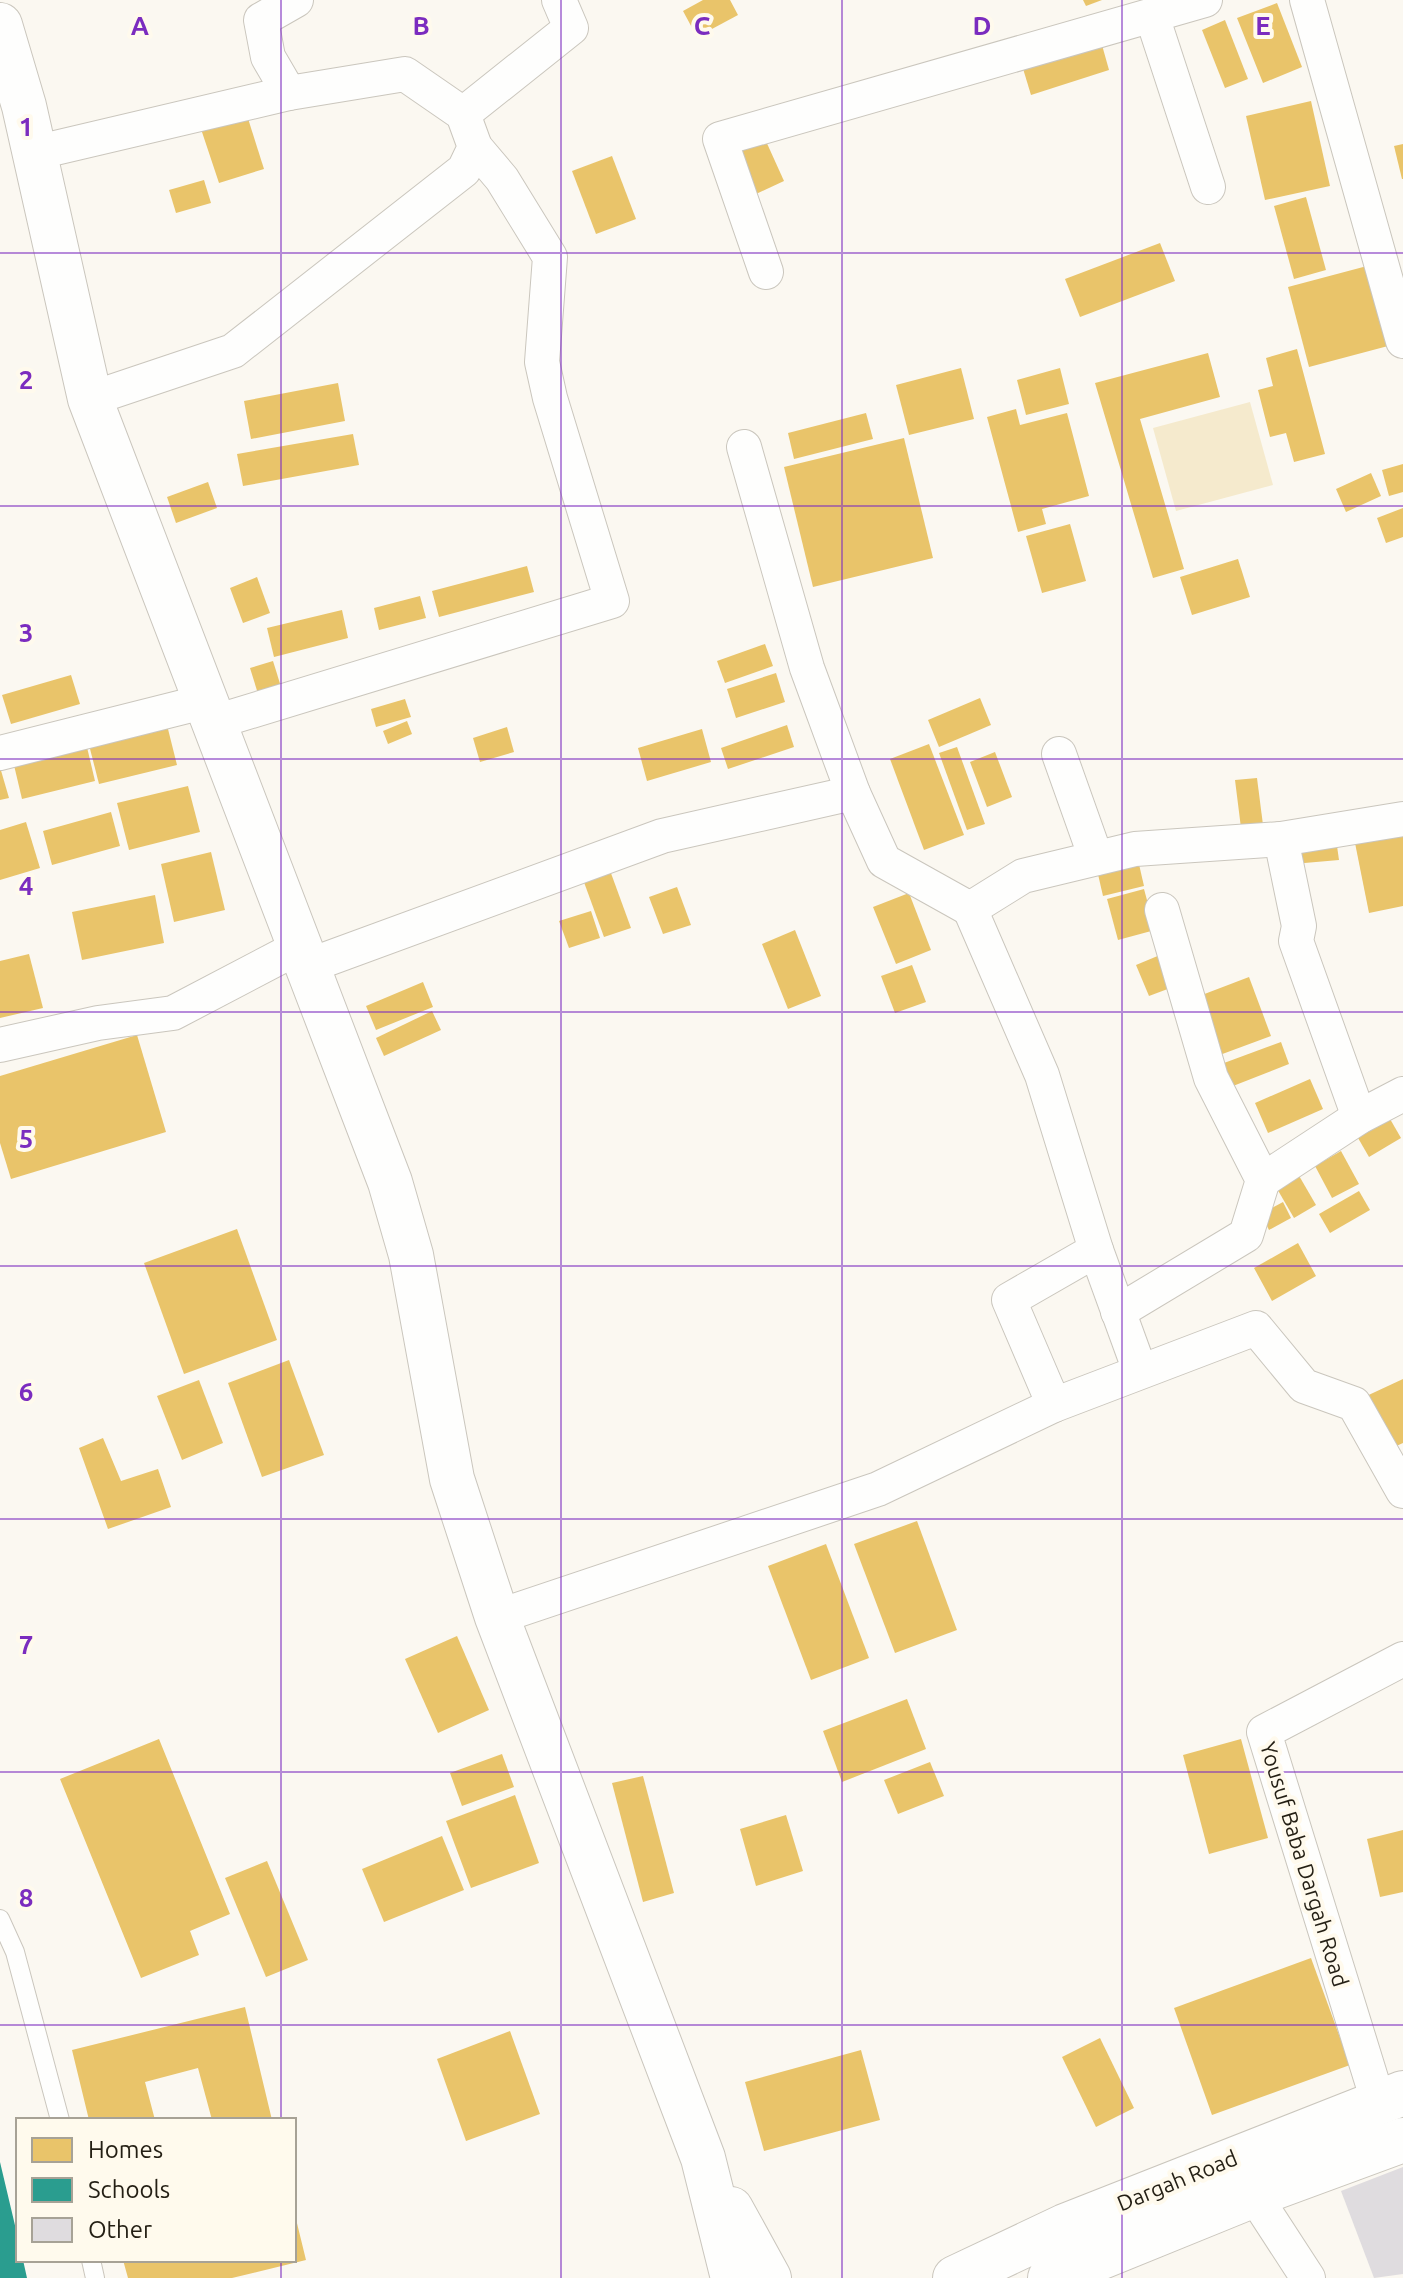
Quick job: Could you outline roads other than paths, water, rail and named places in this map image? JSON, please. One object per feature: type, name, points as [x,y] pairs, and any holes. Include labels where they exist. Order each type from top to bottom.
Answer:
[{"type":"street","points":[[289,93],[268,57],[261,20],[296,0]]},
{"type":"street","points":[[463,114],[565,14],[592,0]]},
{"type":"street","points":[[766,272],[720,139],[1205,0]]},
{"type":"street","points":[[1307,0],[1403,341]]},
{"type":"street","points":[[1152,16],[1208,187]]},
{"type":"street","points":[[0,25],[12,109],[34,153],[90,399],[390,1182],[411,1255],[452,1479],[497,1617],[703,2158],[733,2278]]},
{"type":"street","points":[[0,753],[211,712],[612,601],[550,398],[542,362],[550,257],[502,179],[475,147],[463,114],[405,74],[289,93],[34,153]]},
{"type":"street","points":[[90,399],[233,351],[464,170],[475,147]]},
{"type":"street","points":[[744,447],[807,668],[853,793],[884,861],[970,909],[1042,1075],[1096,1250],[1140,1371]]},
{"type":"street","points":[[1059,754],[1096,858]]},
{"type":"street","points":[[0,1045],[98,1023],[173,1013],[303,957],[662,836],[853,793]]},
{"type":"street","points":[[970,909],[1023,876],[1135,849],[1281,839],[1403,819]]},
{"type":"street","points":[[1281,839],[1299,926],[1296,941],[1359,1117]]},
{"type":"street","points":[[1162,910],[1211,1078],[1263,1180]]},
{"type":"street","points":[[1118,1312],[1246,1235],[1263,1180],[1359,1117],[1403,1094]]},
{"type":"street","points":[[1054,1405],[1009,1300],[1096,1250]]},
{"type":"street","points":[[497,1617],[878,1489],[1054,1405],[1256,1328],[1304,1386],[1354,1404],[1403,1491]]},
{"type":"street","name":"Yousuf Baba Dargah Road","points":[[1391,2097],[1264,1732],[1403,1659]]},
{"type":"street","name":"Dargah Road","points":[[955,2278],[1065,2226],[1391,2097]]},
{"type":"street","name":"Dargah Road","points":[[1050,2278],[1254,2195],[1403,2140]]},
{"type":"street","points":[[703,2158],[769,2278]]},
{"type":"street","points":[[1254,2195],[1308,2278]]},
{"type":"lane","points":[[0,1919],[15,1952],[59,2118]]}]
